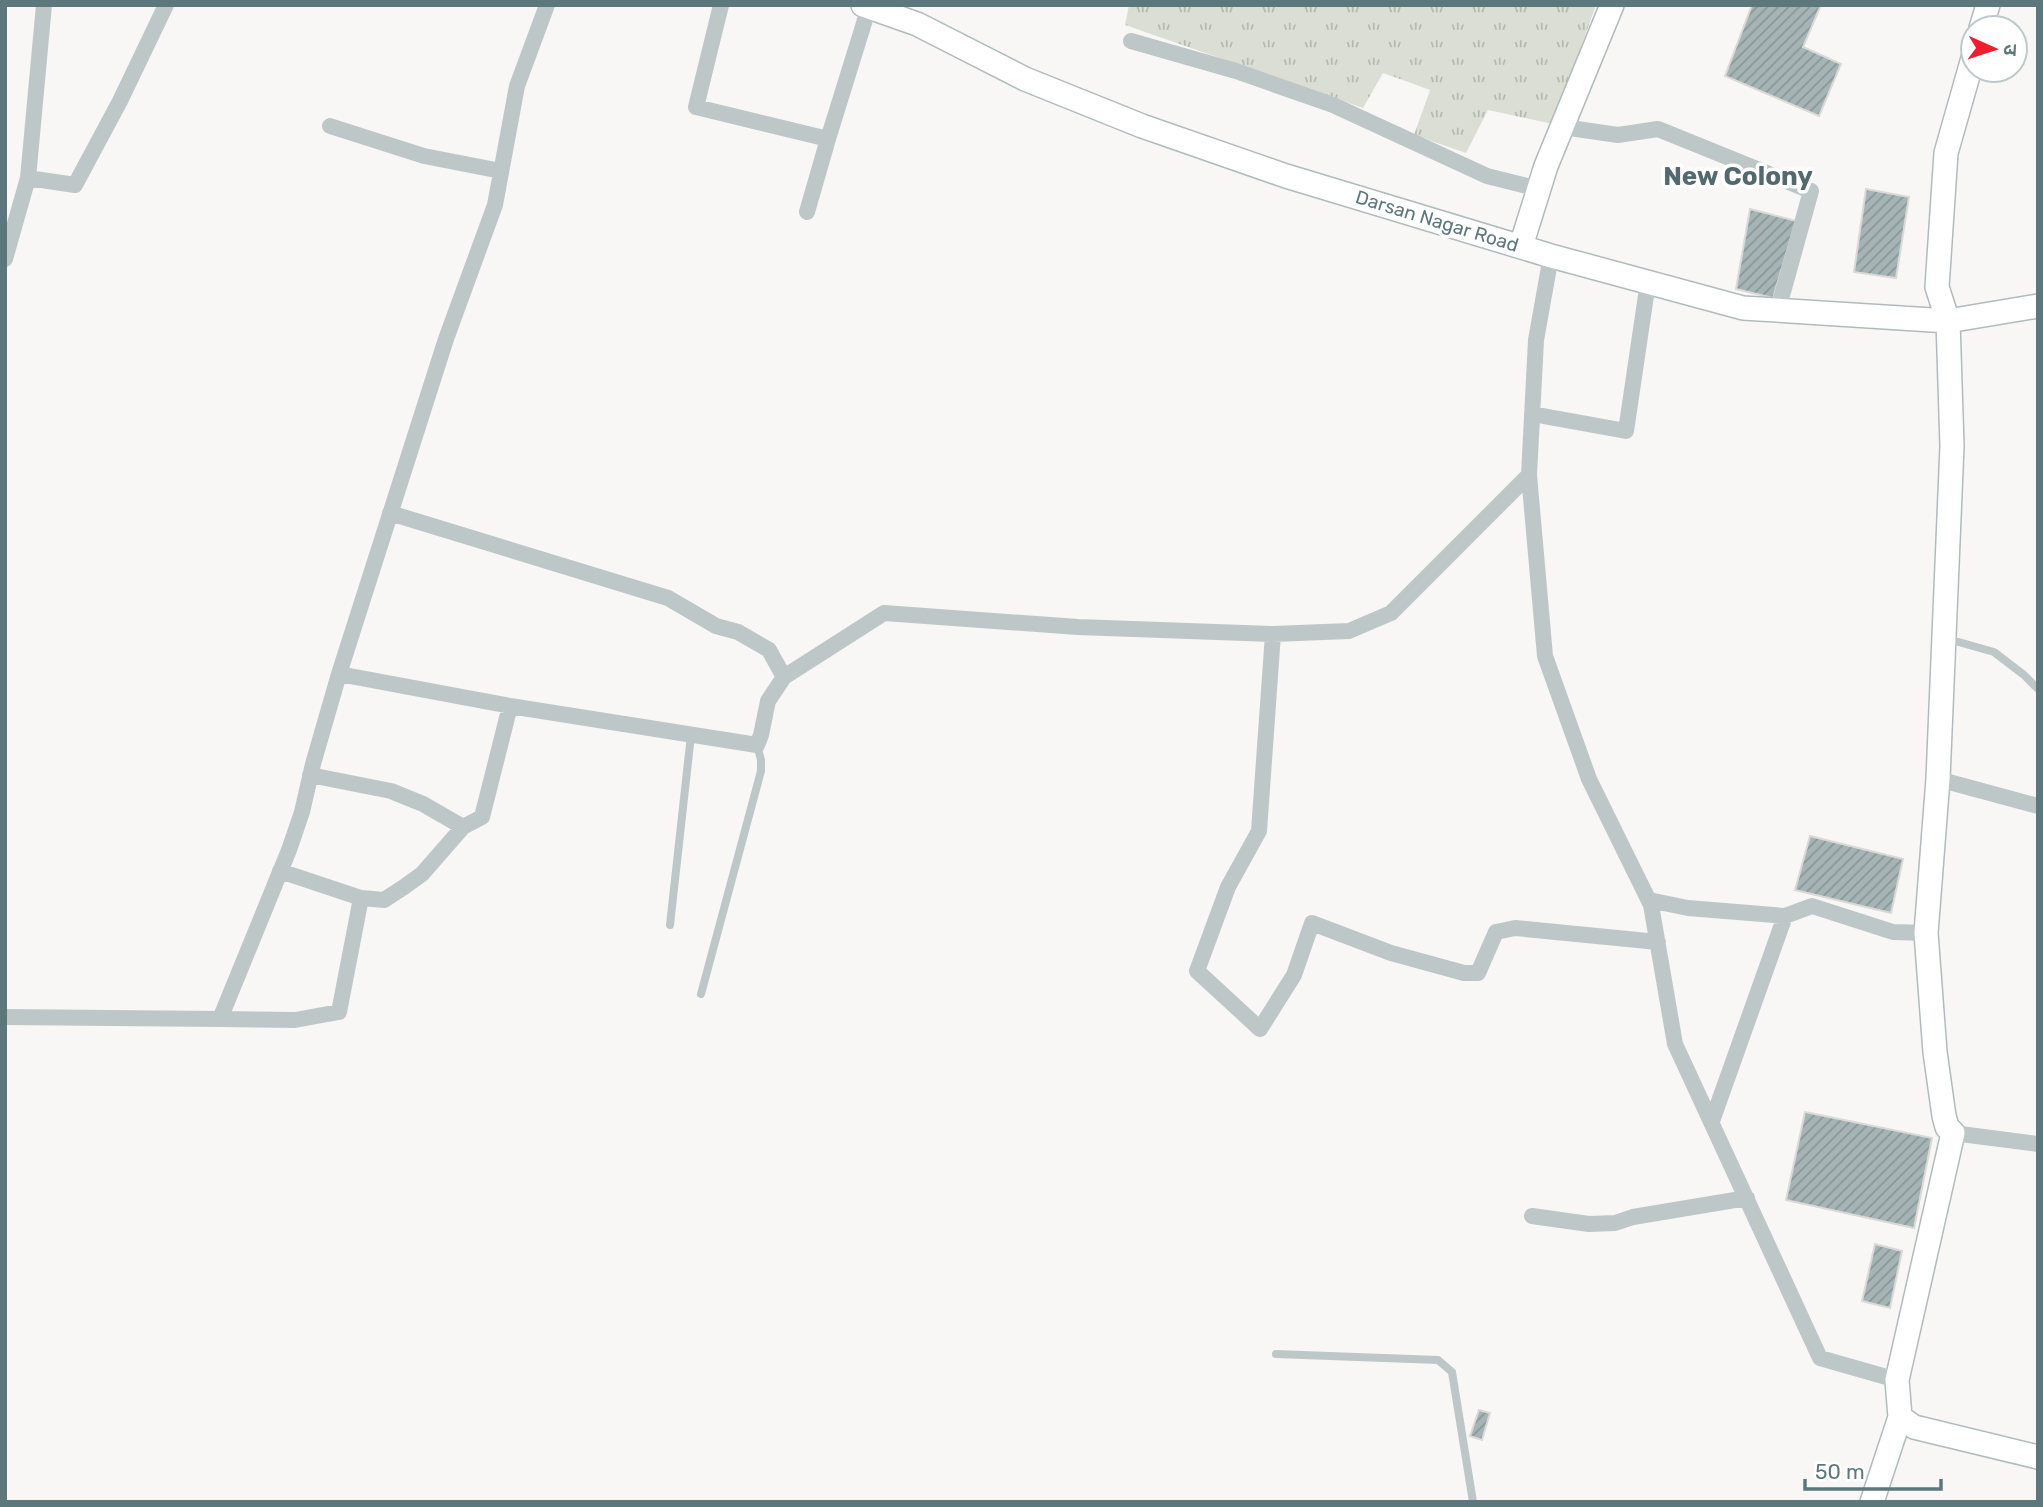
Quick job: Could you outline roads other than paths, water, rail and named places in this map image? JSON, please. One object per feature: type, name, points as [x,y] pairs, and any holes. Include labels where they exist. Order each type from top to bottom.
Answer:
[{"type":"street","points":[[5,259],[28,178],[44,5]]},
{"type":"street","points":[[28,178],[75,185],[120,102],[166,5]]},
{"type":"street","points":[[220,1019],[302,812],[339,674],[390,513],[446,339],[495,205],[517,86],[547,5]]},
{"type":"street","points":[[721,5],[696,107],[828,139]]},
{"type":"street","points":[[1521,246],[1546,166],[1612,5]]},
{"type":"street","points":[[807,212],[872,7]]},
{"type":"street","name":"Darsan Nagar Road","points":[[872,7],[917,24],[1025,79],[1142,126],[1286,176],[1551,256],[1743,308],[1948,321],[2038,306]]},
{"type":"street","points":[[1130,41],[1236,71],[1333,105],[1488,176],[1539,190]]},
{"type":"street","points":[[1966,84],[1946,153],[1937,287],[1948,321],[1952,446],[1938,779],[1926,933],[1935,1052],[1947,1127],[1953,1133],[2038,1144]]},
{"type":"street","points":[[330,126],[424,156],[501,171]]},
{"type":"street","points":[[1563,127],[1618,135],[1658,129],[1811,191],[1778,310]]},
{"type":"street","points":[[1551,256],[1536,340],[1529,475],[1545,656],[1589,779],[1649,900],[1675,1044],[1820,1358],[1898,1380]]},
{"type":"street","points":[[1532,414],[1626,431],[1648,282]]},
{"type":"street","points":[[339,674],[510,706],[757,745],[768,701],[784,677],[884,613],[1078,627],[1273,634],[1349,631],[1391,612],[1529,475]]},
{"type":"street","points":[[390,513],[668,598],[716,626],[738,632],[769,650],[784,677]]},
{"type":"street","points":[[1273,634],[1259,831],[1228,887],[1197,971],[1260,1029],[1294,975],[1312,923],[1391,953],[1464,973],[1478,973],[1496,932],[1515,928],[1658,942]]},
{"type":"street","points":[[279,871],[361,898],[384,900],[413,881],[463,827],[482,817],[510,706]]},
{"type":"street","points":[[310,775],[391,791],[423,804],[463,827]]},
{"type":"street","points":[[1938,779],[2038,806]]},
{"type":"street","points":[[5,1017],[295,1020],[339,1012],[361,898]]},
{"type":"street","points":[[1649,900],[1688,908],[1785,916],[1812,906],[1893,932],[1926,933]]},
{"type":"street","points":[[1712,1121],[1785,916]]},
{"type":"street","points":[[1872,1502],[1900,1417],[1898,1380],[1953,1133]]},
{"type":"street","points":[[1532,1216],[1589,1224],[1615,1223],[1633,1216],[1747,1198]]},
{"type":"street","points":[[1900,1417],[1914,1427],[2038,1457]]},
{"type":"lane","points":[[1945,638],[1994,652],[2038,689]]},
{"type":"lane","points":[[670,925],[691,735]]},
{"type":"lane","points":[[701,994],[761,771],[757,745]]},
{"type":"lane","points":[[1276,1354],[1438,1360],[1446,1365],[1452,1372],[1457,1392],[1462,1444],[1473,1502]]},
{"type":"district","name":"New Colony","points":[[1738,176]]}]
